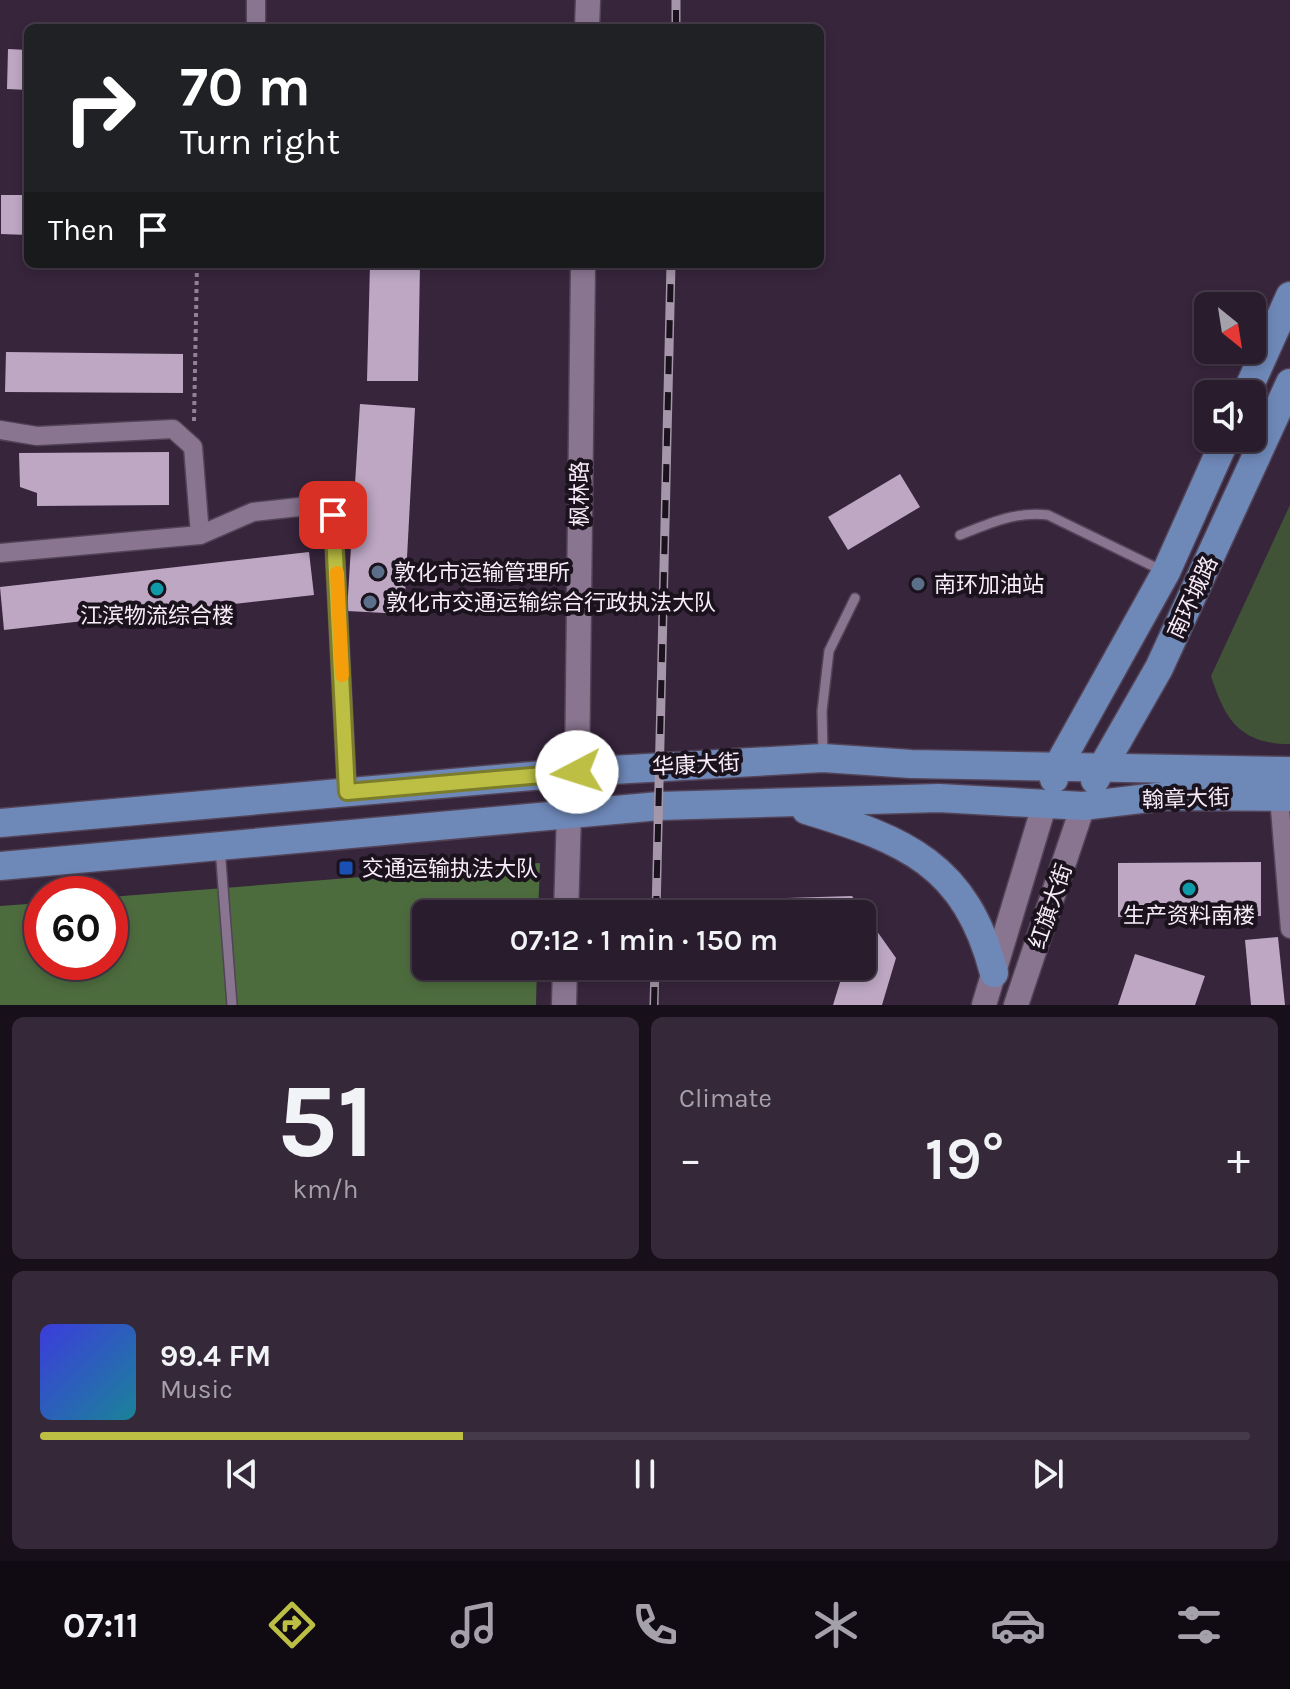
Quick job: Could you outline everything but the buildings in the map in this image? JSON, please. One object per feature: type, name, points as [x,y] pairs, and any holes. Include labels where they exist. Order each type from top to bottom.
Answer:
[{"type":"main road","points":[[1252,380],[1290,296]]},
{"type":"main road","name":"南环城路","points":[[1083,806],[1102,766],[1159,668],[1290,383]]},
{"type":"main road","name":"南环城路","points":[[1044,806],[1058,766],[1166,572],[1220,452]]},
{"type":"main road","name":"华康大街","points":[[0,823],[577,772],[823,758],[911,764],[1058,766]]},
{"type":"main road","name":"翰章大街","points":[[1058,766],[1102,766],[1286,788]]},
{"type":"main road","name":"翰章大街","points":[[1044,806],[1083,806],[1165,796],[1286,788]]},
{"type":"main road","name":"华康大街","points":[[0,866],[659,806],[939,798],[1044,806]]},
{"type":"main road","points":[[782,803],[893,840],[934,865],[964,899],[985,938],[994,973]]},
{"type":"street","points":[[256,0],[256,24]]},
{"type":"street","points":[[587,24],[588,0]]},
{"type":"street","name":"枫林路","points":[[577,772],[583,268]]},
{"type":"street","points":[[0,430],[37,436],[173,429],[193,447],[200,535]]},
{"type":"street","points":[[0,553],[200,535],[253,512],[317,505],[333,515],[347,792]]},
{"type":"street","points":[[1286,788],[1290,929]]},
{"type":"street","name":"红旗大街","points":[[984,1005],[1044,806]]},
{"type":"street","name":"红旗大街","points":[[1016,1005],[1083,806]]},
{"type":"street","points":[[566,900],[569,812]]},
{"type":"street","points":[[564,1005],[565,980]]},
{"type":"lane","points":[[960,535],[1006,517],[1032,513],[1048,515],[1166,572]]},
{"type":"lane","points":[[823,758],[822,711],[829,651],[855,598]]},
{"type":"lane","points":[[220,845],[232,1005]]},
{"type":"path","points":[[193,447],[197,268]]},
{"type":"green space","points":[[1290,505],[1290,744],[1259,740],[1237,726],[1222,705],[1211,676]]},
{"type":"green space","points":[[540,863],[539,900],[412,900],[412,980],[537,980],[536,1005],[0,1005],[0,906],[24,904],[24,980],[128,980],[128,896]]},
{"type":"railway","points":[[676,0],[676,24]]},
{"type":"railway","points":[[656,900],[671,268]]},
{"type":"railway","points":[[654,1005],[655,980]]},
{"type":"slow traffic","points":[[337,573],[342,675]]},
{"type":"place","name":"敦化市运输管理所","points":[[378,572]]},
{"type":"place","name":"南环加油站","points":[[918,584]]},
{"type":"place","name":"江滨物流综合楼","points":[[157,589]]},
{"type":"place","name":"敦化市交通运输综合行政执法大队","points":[[370,602]]},
{"type":"place","name":"交通运输执法大队","points":[[346,868]]},
{"type":"place","name":"生产资料南楼","points":[[1189,889]]},
{"type":"route","points":[[333,515],[347,792],[577,772]]}]
